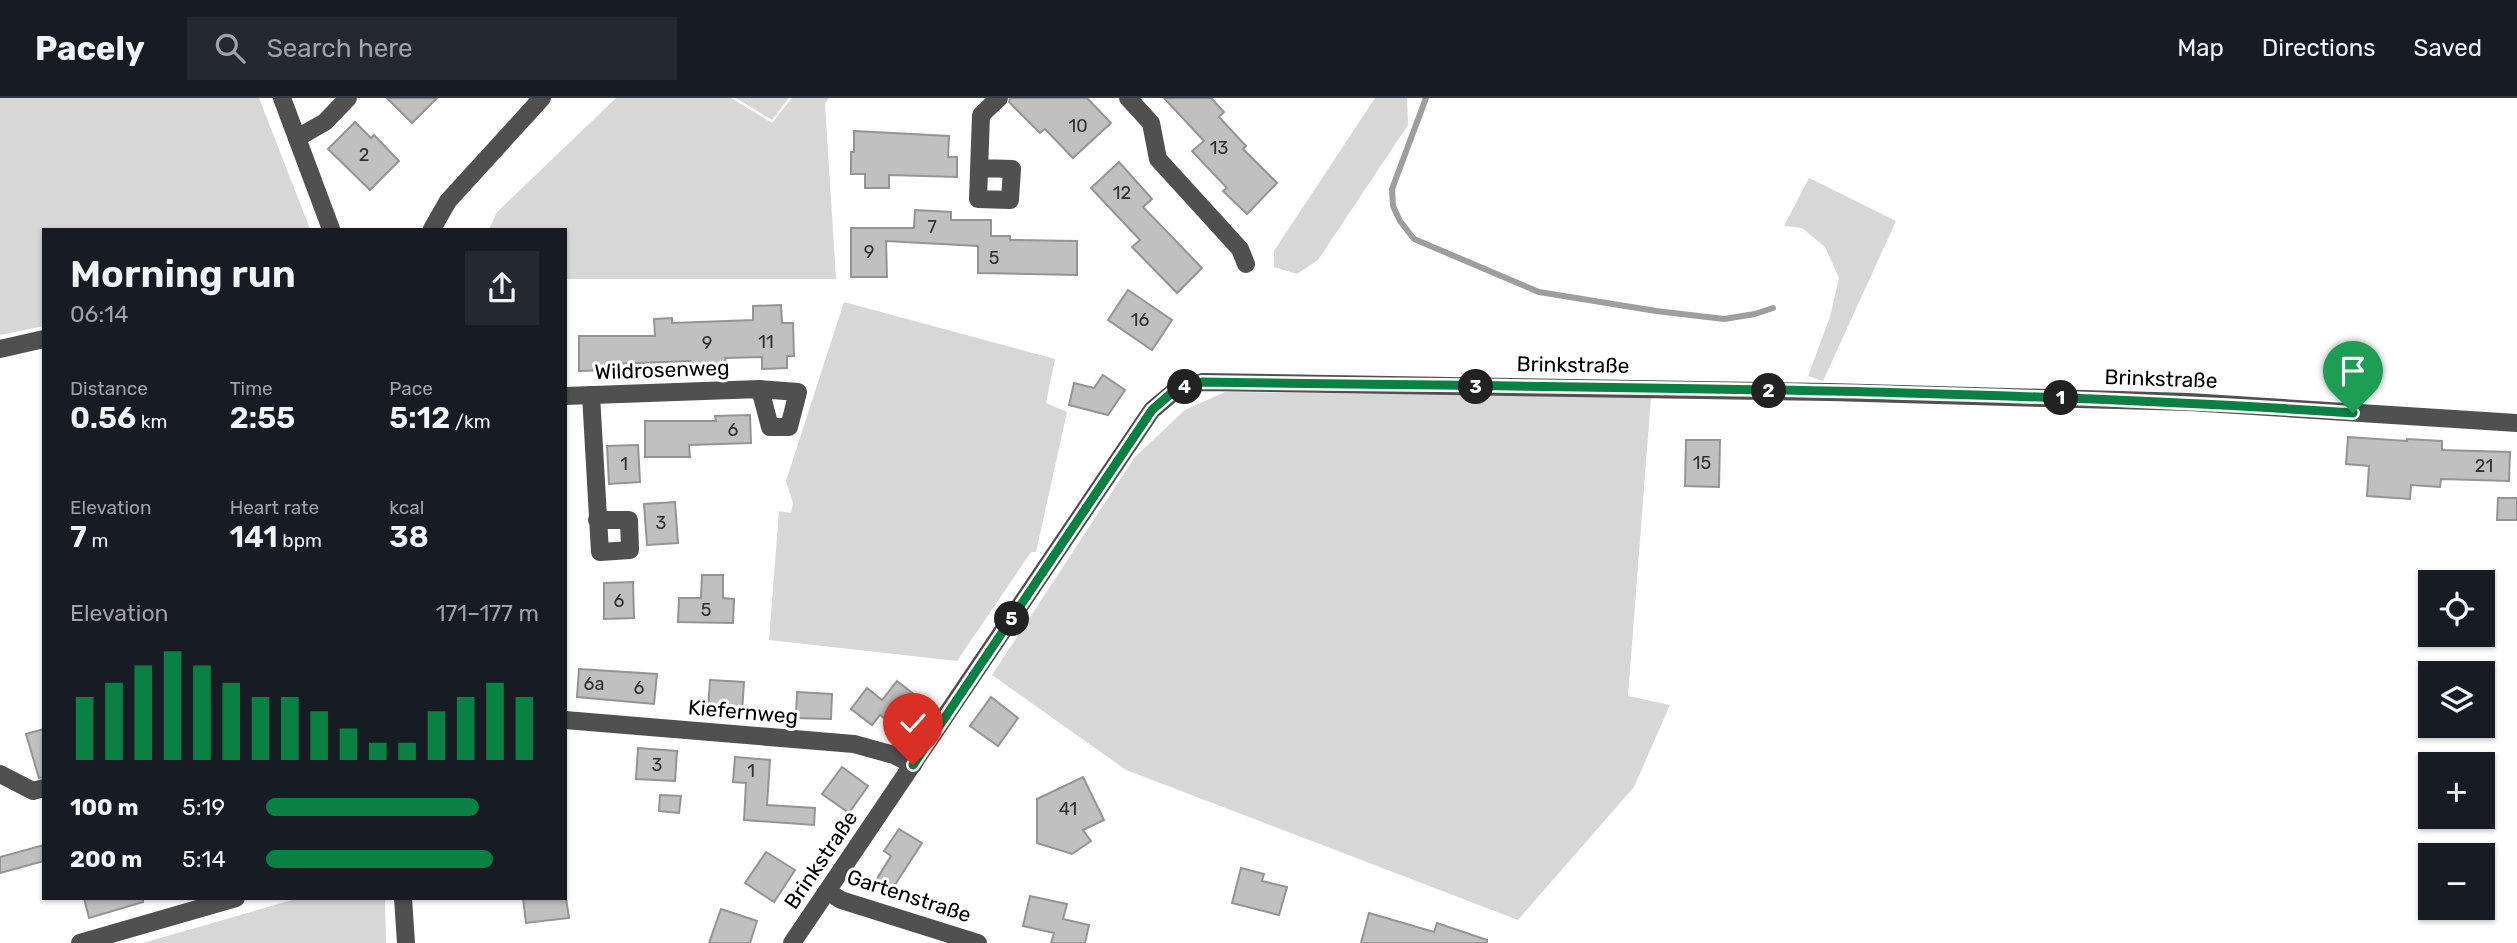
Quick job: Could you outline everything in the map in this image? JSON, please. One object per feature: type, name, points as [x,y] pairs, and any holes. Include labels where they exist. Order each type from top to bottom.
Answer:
[{"type":"street","points":[[282,98],[331,228]]},
{"type":"street","points":[[297,138],[325,122],[348,98]]},
{"type":"street","points":[[433,228],[448,201],[542,98]]},
{"type":"street","points":[[979,167],[981,115],[999,98]]},
{"type":"street","points":[[1128,98],[1151,123],[1158,159],[1240,250],[1246,264]]},
{"type":"street","points":[[0,349],[42,339]]},
{"type":"street","name":"Brinkstraße","points":[[792,943],[1152,410],[1175,390],[1202,382],[1830,392],[2161,401],[2517,424]]},
{"type":"street","name":"Wildrosenweg","points":[[567,396],[760,389]]},
{"type":"street","points":[[591,395],[597,520]]},
{"type":"street","name":"Kiefernweg","points":[[567,720],[854,744],[894,755],[913,765]]},
{"type":"street","points":[[0,774],[33,791],[42,789]]},
{"type":"street","name":"Gartenstraße","points":[[827,891],[841,900],[978,943]]},
{"type":"street","points":[[80,943],[229,900]]},
{"type":"street","points":[[403,900],[406,943]]},
{"type":"shaded area","points":[[0,98],[259,98],[310,228],[42,228],[42,326],[0,335]]},
{"type":"shaded area","points":[[616,98],[731,98],[772,123],[792,98],[829,98],[825,104],[836,279],[567,279],[567,228],[489,228],[497,212]]},
{"type":"shaded area","points":[[736,98],[789,98],[772,120]]},
{"type":"shaded area","points":[[1375,98],[1407,98],[1408,125],[1318,260],[1297,274],[1274,267],[1274,251]]},
{"type":"shaded area","points":[[1809,178],[1896,221],[1823,381],[1808,376],[1830,317],[1839,278],[1825,247],[1802,228],[1784,226]]},
{"type":"shaded area","points":[[844,302],[1055,359],[1046,403],[1067,412],[1036,552],[1031,552],[957,661],[769,640],[779,511],[791,513],[793,503],[786,481]]},
{"type":"shaded area","points":[[1225,392],[1651,397],[1628,696],[1670,705],[1634,787],[1518,920],[1126,770],[992,675],[1135,457],[1185,410]]},
{"type":"shaded area","points":[[292,900],[385,900],[386,943],[143,943]]},
{"type":"building","points":[[387,98],[437,98],[412,123]]},
{"type":"building","points":[[1010,98],[1087,98],[1111,123],[1073,158],[1045,129],[1040,133],[1009,102]]},
{"type":"building","points":[[1164,98],[1211,98],[1224,112],[1219,117],[1246,146],[1243,149],[1277,183],[1247,214],[1223,191],[1227,188],[1192,151],[1204,141]]},
{"type":"building","points":[[355,122],[371,138],[374,135],[399,161],[370,190],[328,149]]},
{"type":"building","points":[[854,131],[949,136],[948,157],[957,157],[957,177],[889,175],[889,188],[865,188],[865,174],[851,174]]},
{"type":"building","points":[[1119,162],[1152,199],[1143,207],[1202,268],[1177,293],[1132,247],[1140,240],[1091,188]]},
{"type":"building","points":[[915,210],[951,212],[951,220],[991,220],[991,236],[1010,236],[1010,240],[1077,241],[1077,275],[978,273],[978,246],[886,241],[887,277],[851,277],[851,228],[914,228]]},
{"type":"building","points":[[1128,290],[1172,320],[1152,350],[1108,320]]},
{"type":"building","points":[[781,305],[782,323],[793,323],[794,356],[787,356],[787,368],[762,369],[762,357],[725,358],[726,364],[690,365],[690,361],[614,364],[614,370],[579,371],[579,336],[655,336],[654,319],[672,318],[672,323],[753,320],[753,306]]},
{"type":"building","points":[[1103,375],[1125,390],[1108,415],[1069,405],[1074,383],[1094,388]]},
{"type":"building","points":[[750,415],[751,443],[689,445],[690,457],[645,457],[645,421],[716,421],[715,416]]},
{"type":"building","points":[[2348,437],[2442,441],[2442,450],[2510,452],[2509,481],[2441,479],[2440,487],[2411,485],[2410,499],[2367,496],[2369,466],[2346,464]]},
{"type":"building","points":[[1686,440],[1720,440],[1719,487],[1685,486]]},
{"type":"building","points":[[638,445],[640,482],[609,484],[607,446]]},
{"type":"building","points":[[2498,498],[2517,498],[2517,520],[2497,520]]},
{"type":"building","points":[[675,502],[678,543],[647,545],[644,504]]},
{"type":"building","points":[[702,575],[723,575],[723,598],[734,599],[733,623],[678,622],[679,598],[701,598]]},
{"type":"building","points":[[633,582],[634,618],[604,619],[604,583]]},
{"type":"building","points":[[579,669],[657,674],[654,704],[577,697]]},
{"type":"building","points":[[710,680],[744,682],[742,712],[708,710]]},
{"type":"building","points":[[897,681],[925,703],[902,732],[880,715],[872,725],[851,709],[867,688],[882,700]]},
{"type":"building","points":[[797,692],[832,694],[831,719],[796,718]]},
{"type":"building","points":[[991,697],[1018,718],[998,746],[970,726]]},
{"type":"building","points":[[42,730],[42,777],[39,778],[26,734]]},
{"type":"building","points":[[638,748],[677,751],[675,781],[636,779]]},
{"type":"building","points":[[735,757],[770,760],[767,805],[815,808],[814,825],[744,820],[746,783],[733,782]]},
{"type":"building","points":[[842,767],[868,786],[849,813],[822,794]]},
{"type":"building","points":[[1083,777],[1104,820],[1083,830],[1091,841],[1072,854],[1037,843],[1037,799]]},
{"type":"building","points":[[660,795],[681,796],[679,813],[659,811]]},
{"type":"building","points":[[899,829],[922,843],[891,891],[875,882],[891,856],[884,851]]},
{"type":"building","points":[[42,846],[42,862],[0,873],[0,857]]},
{"type":"building","points":[[766,852],[795,870],[774,902],[745,883]]},
{"type":"building","points":[[1241,868],[1264,874],[1262,881],[1287,887],[1279,915],[1232,903]]},
{"type":"building","points":[[1030,896],[1067,904],[1063,919],[1089,925],[1085,943],[1051,943],[1054,933],[1023,926]]},
{"type":"building","points":[[84,900],[143,900],[143,902],[89,918]]},
{"type":"building","points":[[523,900],[566,900],[569,918],[526,923]]},
{"type":"building","points":[[721,909],[757,921],[750,943],[709,943]]},
{"type":"building","points":[[1369,913],[1434,932],[1437,923],[1487,940],[1487,943],[1361,943]]},
{"type":"waterway","points":[[1426,98],[1392,189],[1393,206],[1400,221],[1414,239],[1539,292],[1724,319],[1773,308]]},
{"type":"route","points":[[913,765],[1152,410],[1175,390],[1202,382],[1830,392],[2189,402],[2353,413]]}]
